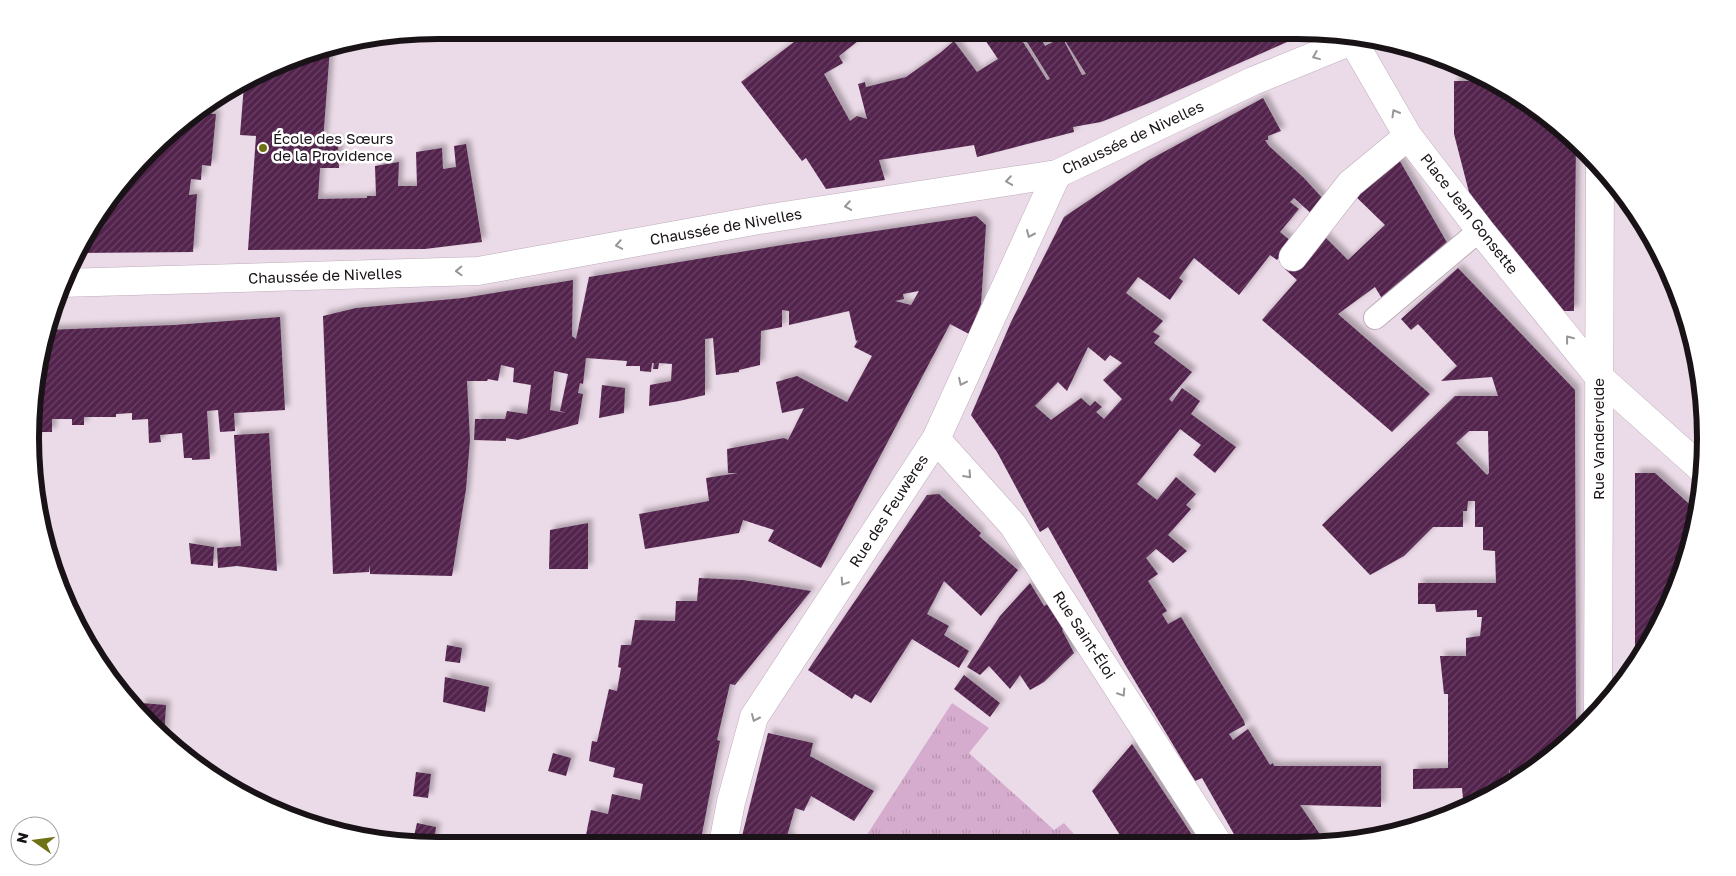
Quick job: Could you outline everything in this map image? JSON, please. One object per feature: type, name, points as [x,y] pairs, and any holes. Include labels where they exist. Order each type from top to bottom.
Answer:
[{"type":"street","name":"Chaussée de Nivelles","points":[[70,283],[478,270],[758,220],[1057,174],[1253,81],[1350,42]]},
{"type":"street","name":"Place Jean Gonsette","points":[[1359,43],[1408,136],[1480,230],[1599,377],[1696,464]]},
{"type":"street","points":[[1293,257],[1350,184],[1408,136]]},
{"type":"street","name":"Rue des Feuwères","points":[[725,837],[731,802],[754,717],[936,439],[1057,174]]},
{"type":"street","name":"Rue Vandervelde","points":[[1598,701],[1600,177]]},
{"type":"street","name":"Rue Saint-Éloi","points":[[936,439],[1013,525],[1214,837]]},
{"type":"lane","points":[[1376,318],[1480,230]]},
{"type":"green space","points":[[952,703],[989,728],[969,753],[1054,830],[1064,823],[1077,837],[866,837]]},
{"type":"building","points":[[798,39],[861,39],[839,56],[843,63],[824,74],[850,121],[857,116],[867,119],[858,84],[865,82],[866,87],[906,77],[954,41],[977,72],[998,59],[984,39],[1021,39],[1047,80],[1050,79],[1027,42],[1032,39],[1041,39],[1045,46],[1058,39],[1063,39],[1082,75],[1086,74],[1064,39],[1294,39],[1149,103],[1101,122],[1073,127],[1074,132],[977,157],[974,145],[879,160],[885,180],[826,189],[806,158],[802,161],[741,82]]},
{"type":"building","points":[[330,54],[323,141],[338,141],[339,168],[320,168],[318,199],[367,198],[367,196],[376,196],[375,166],[399,162],[398,186],[417,186],[416,152],[442,148],[443,169],[456,167],[454,146],[466,144],[482,242],[425,249],[248,250],[256,136],[240,135],[244,89],[285,69]]},
{"type":"building","points":[[1454,81],[1477,81],[1498,92],[1541,121],[1576,152],[1574,311],[1557,311],[1471,200],[1454,134]]},
{"type":"building","points":[[1263,98],[1281,131],[1268,136],[1268,140],[1265,140],[1325,201],[1314,216],[1294,198],[1290,202],[1299,209],[1280,232],[1292,242],[1277,260],[1270,255],[1239,295],[1194,258],[1179,278],[1183,281],[1170,300],[1138,277],[1126,293],[1163,321],[1153,332],[1160,336],[1154,343],[1192,372],[1169,399],[1172,402],[1182,388],[1200,401],[1191,414],[1236,447],[1215,473],[1193,455],[1201,445],[1180,429],[1137,484],[1157,500],[1176,477],[1196,494],[1186,505],[1191,509],[1168,535],[1187,551],[1173,563],[1156,549],[1146,558],[1158,574],[1148,581],[1167,611],[1162,614],[1168,624],[1181,617],[1244,721],[1245,725],[1229,734],[1233,740],[1248,729],[1270,765],[1273,763],[1274,766],[1381,766],[1381,807],[1300,805],[1321,836],[1236,837],[1202,778],[1195,781],[1181,758],[1124,663],[1048,527],[1040,532],[997,452],[971,415],[1011,322],[1064,217],[1149,160]],"holes":[[[1088,347],[1105,361],[1110,355],[1122,363],[1103,380],[1122,399],[1104,419],[1096,412],[1102,407],[1095,401],[1090,406],[1081,398],[1051,420],[1035,406],[1058,382],[1067,391]]]},
{"type":"building","points":[[205,114],[216,114],[211,166],[202,165],[201,180],[191,179],[189,195],[197,194],[193,252],[84,253],[121,195],[156,156]]},
{"type":"building","points":[[1394,151],[1449,246],[1384,302],[1375,287],[1338,314],[1430,394],[1392,432],[1262,320],[1297,280],[1285,269],[1319,231],[1348,260],[1385,225],[1351,192]]},
{"type":"building","points":[[976,216],[986,225],[981,304],[969,334],[950,324],[821,568],[768,541],[774,530],[743,520],[739,533],[645,549],[639,514],[709,501],[706,478],[738,473],[728,473],[727,449],[784,438],[788,440],[804,408],[782,413],[776,382],[797,376],[847,402],[872,356],[854,347],[858,340],[856,341],[849,311],[789,325],[789,311],[782,310],[782,327],[761,331],[760,365],[739,370],[739,372],[716,375],[713,338],[705,339],[705,395],[679,401],[649,406],[650,385],[671,381],[672,364],[659,363],[658,369],[653,369],[654,363],[652,363],[651,372],[640,371],[640,366],[626,366],[627,361],[586,358],[583,384],[580,383],[578,393],[583,394],[578,424],[518,440],[506,438],[506,441],[474,440],[475,419],[505,419],[507,411],[527,414],[531,385],[513,382],[514,368],[501,365],[498,381],[488,379],[487,381],[467,381],[470,440],[466,489],[452,576],[370,574],[370,565],[369,572],[333,574],[323,316],[356,308],[463,298],[573,280],[572,336],[576,339],[589,277],[782,245]],"holes":[[[919,291],[911,305],[895,301],[904,299],[903,294]],[[554,371],[568,374],[560,411],[566,413],[550,410]]]},
{"type":"building","points":[[1458,268],[1575,390],[1576,724],[1541,755],[1520,770],[1509,777],[1510,768],[1508,778],[1468,799],[1463,799],[1462,788],[1413,789],[1413,769],[1448,768],[1448,694],[1444,694],[1440,656],[1466,656],[1466,638],[1480,636],[1482,617],[1477,617],[1477,610],[1436,612],[1435,604],[1418,604],[1418,583],[1496,583],[1495,551],[1483,550],[1483,527],[1475,527],[1475,501],[1468,501],[1467,511],[1463,511],[1463,527],[1433,527],[1404,556],[1370,575],[1322,525],[1455,396],[1498,396],[1492,377],[1441,381],[1457,366],[1418,324],[1411,330],[1401,319]],"holes":[[[1469,431],[1488,431],[1489,473],[1487,475],[1456,443]]]},
{"type":"building","points":[[280,317],[285,410],[234,413],[235,431],[220,432],[218,410],[207,411],[210,459],[192,460],[192,458],[184,458],[182,433],[160,435],[161,442],[149,443],[148,419],[132,420],[132,413],[116,414],[116,417],[84,417],[84,425],[72,425],[72,419],[52,419],[52,432],[39,432],[42,386],[54,330],[174,325]]},
{"type":"building","points":[[602,385],[625,388],[624,413],[599,418]]},
{"type":"building","points":[[269,433],[277,571],[237,566],[218,568],[217,548],[241,546],[234,435]]},
{"type":"building","points":[[1635,473],[1655,473],[1692,506],[1684,541],[1667,591],[1635,652]]},
{"type":"building","points":[[939,494],[981,533],[979,536],[1018,570],[981,616],[944,581],[927,614],[949,626],[944,635],[969,651],[959,668],[912,639],[871,703],[855,694],[852,699],[808,670],[927,495]]},
{"type":"building","points":[[588,523],[588,569],[549,569],[550,530]]},
{"type":"building","points":[[189,543],[214,547],[213,566],[191,564]]},
{"type":"building","points":[[699,578],[743,580],[811,591],[735,685],[730,684],[717,740],[720,741],[701,837],[586,837],[591,810],[608,814],[612,794],[640,800],[643,784],[613,777],[615,768],[589,761],[592,741],[597,742],[609,689],[617,691],[621,668],[618,667],[621,645],[631,645],[635,620],[675,621],[676,601],[697,601]]},
{"type":"building","points":[[1030,583],[1044,606],[1048,604],[1065,626],[1062,630],[1074,653],[1044,682],[1030,690],[1020,675],[1010,689],[989,666],[980,675],[967,667],[1000,616]]},
{"type":"building","points":[[447,645],[462,648],[460,663],[445,661]]},
{"type":"building","points":[[964,675],[1000,703],[990,717],[954,689]]},
{"type":"building","points":[[445,677],[489,687],[485,712],[443,702]]},
{"type":"building","points":[[141,704],[166,705],[165,728],[156,720]]},
{"type":"building","points":[[768,733],[813,743],[810,756],[874,791],[854,821],[811,796],[804,811],[795,808],[787,836],[790,837],[742,837]]},
{"type":"building","points":[[1132,744],[1193,837],[1121,837],[1092,791]]},
{"type":"building","points":[[553,753],[571,758],[566,776],[548,771]]},
{"type":"building","points":[[416,772],[431,774],[428,798],[413,796]]},
{"type":"building","points":[[417,823],[436,827],[435,837],[414,836]]},
{"type":"place","name":"École des Sœurs de la Providence","points":[[263,148]]}]
